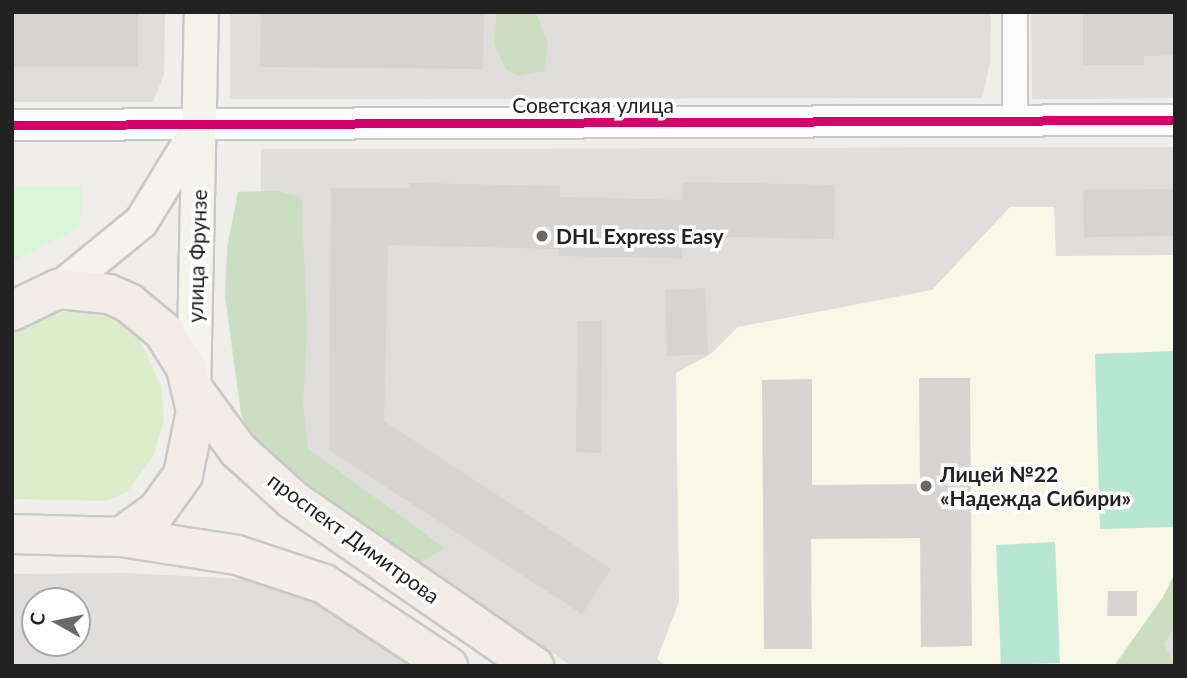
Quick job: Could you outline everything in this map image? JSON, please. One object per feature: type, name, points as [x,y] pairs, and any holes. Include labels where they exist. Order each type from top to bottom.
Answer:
[{"type":"main road","name":"улица Фрунзе","points":[[193,389],[201,12]]},
{"type":"main road","name":"улица Фрунзе","points":[[58,289],[141,221],[178,166],[200,123]]},
{"type":"main road","points":[[12,311],[58,289],[109,295],[147,316],[176,349],[193,389],[195,433],[183,475],[158,511],[121,537]]},
{"type":"main road","name":"проспект Димитрова","points":[[193,389],[238,450],[293,499],[534,666]]},
{"type":"main road","points":[[12,534],[121,537],[237,555],[324,584],[448,666]]},
{"type":"street","points":[[1015,12],[1015,121]]},
{"type":"street","name":"Советская улица","points":[[12,125],[1175,120]]},
{"type":"shaded area","points":[[12,12],[165,12],[164,75],[153,102],[12,102]]},
{"type":"shaded area","points":[[230,12],[991,12],[990,63],[982,98],[230,99]]},
{"type":"shaded area","points":[[1031,12],[1175,12],[1175,98],[1032,99]]},
{"type":"shaded area","points":[[1175,147],[1175,666],[572,666],[348,518],[259,428],[261,149]]},
{"type":"shaded area","name":"Лицей №22 «Надежда Сибири»","points":[[1010,207],[1054,207],[1056,256],[1175,255],[1175,600],[1127,666],[667,666],[657,659],[679,602],[676,373],[712,353],[738,327],[932,290]]},
{"type":"shaded area","points":[[125,573],[243,579],[312,599],[420,666],[12,666],[12,574]]},
{"type":"shaded area","points":[[185,599],[253,601],[323,642],[329,666],[12,666],[12,610],[21,610],[21,657],[91,657],[91,609],[154,609]]},
{"type":"green space","points":[[497,12],[536,12],[548,45],[544,71],[518,76],[506,69],[494,44]]},
{"type":"green space","points":[[12,186],[83,186],[80,227],[12,262]]},
{"type":"green space","points":[[277,191],[299,196],[302,202],[307,331],[303,405],[308,449],[445,548],[412,567],[322,508],[256,446],[241,414],[225,296],[227,248],[238,192]]},
{"type":"green space","points":[[57,312],[87,312],[117,320],[139,337],[161,387],[164,420],[154,455],[127,492],[106,501],[12,499],[12,329]]},
{"type":"green space","points":[[1175,351],[1175,527],[1100,529],[1095,354]]},
{"type":"green space","points":[[1055,542],[1060,663],[1001,665],[996,545]]},
{"type":"green space","points":[[1175,573],[1175,626],[1164,644],[1175,666],[1114,666],[1163,597]]},
{"type":"building","points":[[12,12],[138,12],[138,66],[12,66]]},
{"type":"building","points":[[261,12],[484,12],[483,69],[260,67]]},
{"type":"building","points":[[1083,12],[1175,12],[1175,55],[1144,56],[1144,65],[1083,65]]},
{"type":"building","points":[[683,182],[835,185],[834,239],[682,236],[682,258],[559,256],[559,249],[388,245],[384,421],[611,569],[582,614],[329,450],[331,188],[409,188],[409,183],[560,186],[560,197],[682,200]]},
{"type":"building","points":[[1175,189],[1175,236],[1084,237],[1083,190]]},
{"type":"building","points":[[705,288],[708,354],[667,356],[665,290]]},
{"type":"building","points":[[577,321],[602,321],[601,453],[576,452]]},
{"type":"building","points":[[919,378],[970,378],[972,646],[921,647],[920,538],[811,539],[812,649],[764,649],[762,380],[812,379],[812,485],[920,484]]},
{"type":"building","points":[[1108,591],[1137,591],[1137,616],[1107,616]]},
{"type":"cycle path","points":[[12,125],[1175,120]]},
{"type":"place","name":"DHL Express Easy","points":[[542,236]]},
{"type":"place","name":"Лицей №22 «Надежда Сибири»","points":[[926,486]]}]
